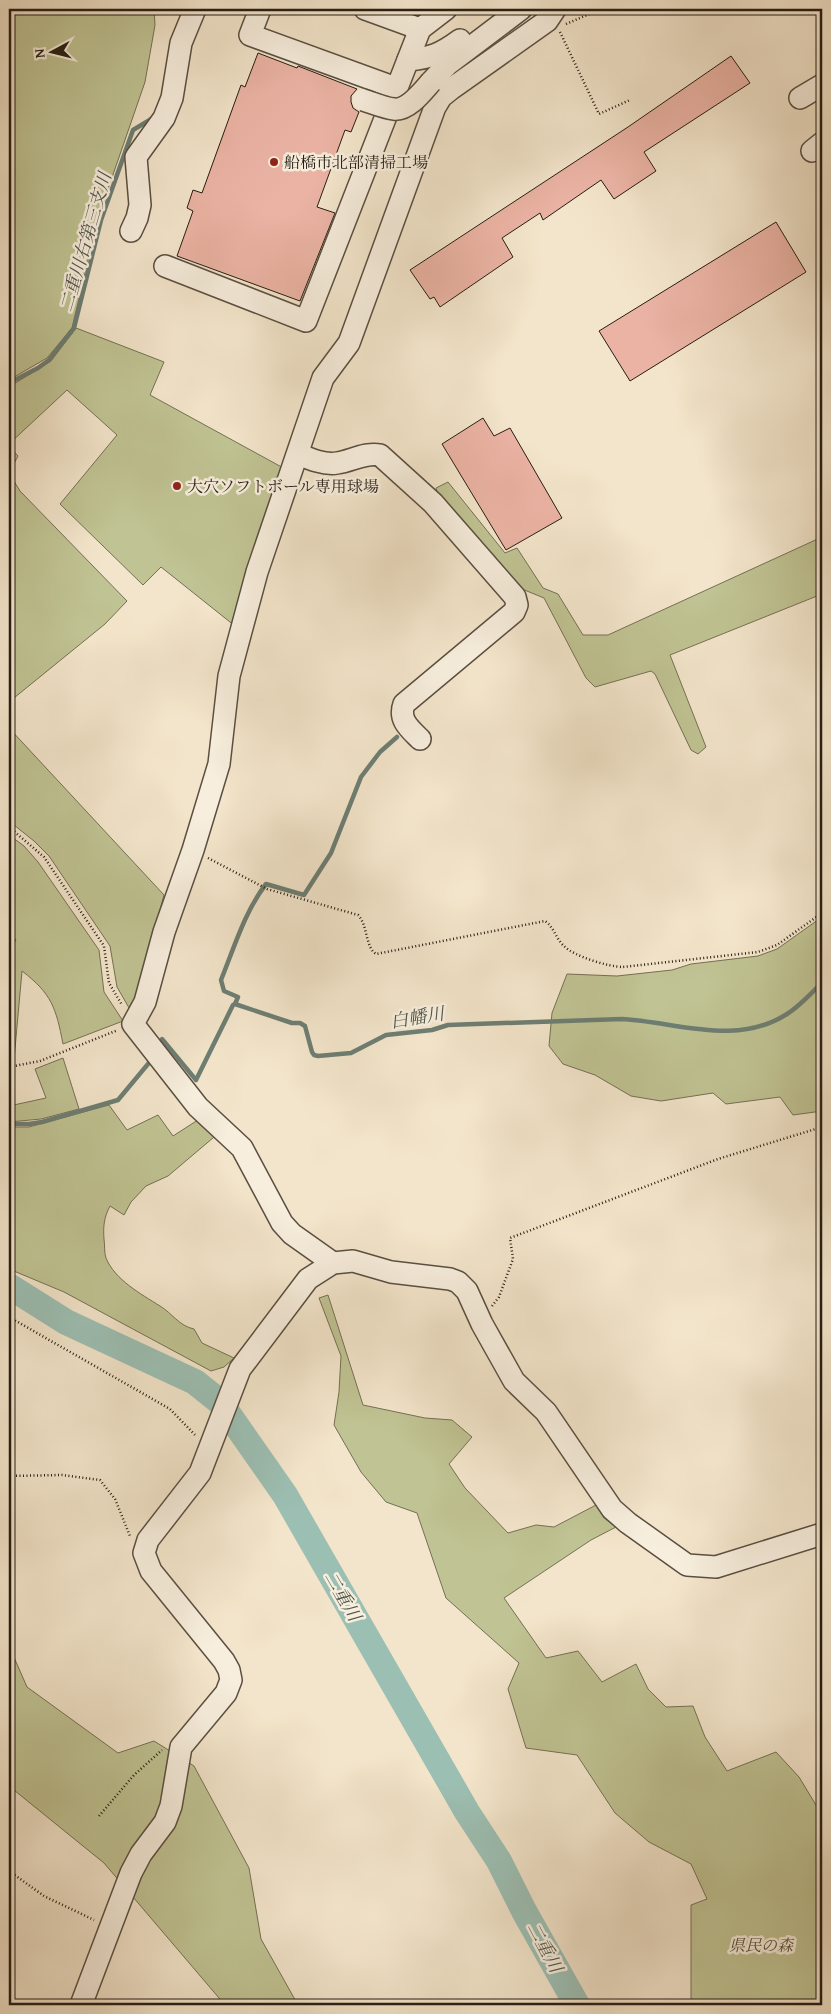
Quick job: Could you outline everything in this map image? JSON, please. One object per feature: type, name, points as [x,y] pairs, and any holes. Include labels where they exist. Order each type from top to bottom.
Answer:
[{"type":"street","points":[[130,231],[137,218],[140,205],[136,157],[164,118],[172,98],[182,43],[195,9]]},
{"type":"street","points":[[260,9],[250,35],[396,88]]},
{"type":"street","points":[[365,9],[420,29]]},
{"type":"street","points":[[165,266],[306,321],[420,29],[446,9]]},
{"type":"street","points":[[408,60],[428,58],[441,53],[505,9]]},
{"type":"street","points":[[363,100],[394,110],[402,108],[421,93],[447,65],[520,9]]},
{"type":"street","points":[[332,1263],[292,1234],[282,1223],[242,1148],[198,1107],[133,1024],[145,1002],[164,932],[219,764],[229,676],[246,609],[271,530],[323,378],[349,343],[435,107],[441,97],[451,89],[547,21],[557,18]]},
{"type":"street","points":[[800,98],[822,85]]},
{"type":"street","points":[[298,454],[324,463],[334,464],[370,454],[380,455],[434,503],[515,597],[517,605],[514,612],[404,704],[402,713],[404,722],[420,739]]},
{"type":"street","points":[[81,2005],[131,1873],[141,1854],[164,1822],[171,1806],[182,1747],[226,1693],[230,1680],[229,1670],[224,1661],[151,1571],[144,1553],[148,1540],[200,1473],[240,1369],[308,1279],[332,1263],[353,1261],[391,1272],[450,1279],[458,1282],[467,1291],[514,1381],[546,1412],[612,1509],[628,1524],[687,1565],[716,1567],[822,1534]]},
{"type":"path","points":[[557,18],[599,114],[630,100]]},
{"type":"path","points":[[9,827],[44,857],[104,946],[110,983],[133,1024],[40,1061],[9,1067]]},
{"type":"path","points":[[192,850],[267,889],[358,915],[364,924],[372,951],[376,954],[545,921],[550,925],[562,945],[568,950],[612,967],[623,967],[758,952],[776,945],[822,913]]},
{"type":"path","points":[[478,1314],[492,1306],[499,1297],[513,1258],[510,1238],[718,1159],[822,1127]]},
{"type":"path","points":[[9,1317],[170,1409],[210,1448]]},
{"type":"path","points":[[9,1476],[62,1475],[100,1480],[115,1499],[131,1540],[144,1553]]},
{"type":"path","points":[[100,1816],[134,1774],[167,1746],[182,1747]]},
{"type":"path","points":[[9,1871],[44,1896],[111,1928]]},
{"type":"green space","points":[[9,9],[154,9],[155,25],[145,82],[98,218],[72,328],[47,358],[9,380]]},
{"type":"green space","points":[[76,328],[164,362],[150,395],[287,470],[235,626],[161,567],[143,585],[60,504],[117,435],[67,390],[9,444],[9,387],[51,361]]},
{"type":"green space","points":[[9,446],[18,456],[9,473]]},
{"type":"green space","points":[[9,473],[20,491],[127,601],[105,624],[9,702]]},
{"type":"green space","points":[[448,482],[505,553],[517,548],[543,588],[558,594],[583,635],[608,635],[822,537],[822,594],[670,655],[706,747],[698,754],[691,750],[655,674],[651,671],[595,687],[586,678],[544,598],[522,589],[438,495],[436,488]]},
{"type":"green space","points":[[9,728],[164,895],[132,1013],[117,987],[110,946],[49,856],[9,821]]},
{"type":"green space","points":[[9,835],[24,846],[38,862],[99,950],[104,992],[123,1021],[63,1044],[58,1021],[51,1003],[40,987],[22,971],[14,1060],[9,1061],[9,952],[16,940],[9,933]]},
{"type":"green space","points":[[822,917],[822,1111],[793,1115],[780,1097],[726,1104],[713,1093],[661,1101],[631,1096],[595,1075],[563,1064],[549,1046],[552,1013],[567,974],[617,976],[672,970],[691,964],[758,956],[777,949]]},
{"type":"green space","points":[[63,1058],[79,1109],[41,1119],[9,1122],[9,1106],[46,1098],[35,1069]]},
{"type":"green space","points":[[109,1105],[127,1130],[158,1115],[173,1136],[201,1118],[220,1132],[168,1176],[146,1186],[131,1202],[124,1215],[110,1206],[105,1218],[104,1235],[105,1256],[110,1266],[122,1280],[180,1322],[194,1329],[202,1343],[234,1358],[224,1367],[211,1371],[64,1292],[9,1269],[9,1127],[29,1127]]},
{"type":"green space","name":"県民の森","points":[[328,1295],[363,1405],[425,1418],[452,1420],[472,1437],[449,1464],[465,1488],[508,1533],[536,1525],[554,1527],[596,1505],[604,1518],[616,1527],[591,1540],[504,1598],[546,1658],[578,1651],[602,1682],[636,1664],[648,1689],[666,1707],[693,1706],[705,1737],[727,1771],[776,1752],[799,1777],[822,1815],[822,2005],[691,2005],[691,1905],[707,1899],[691,1864],[649,1842],[615,1813],[577,1755],[526,1748],[508,1689],[519,1663],[446,1598],[417,1513],[386,1502],[361,1472],[334,1425],[339,1392],[341,1356],[319,1298]]},
{"type":"green space","points":[[9,1646],[27,1687],[118,1753],[154,1741],[194,1766],[249,1868],[261,1939],[298,2005],[225,2005],[104,1863],[9,1786]]},
{"type":"building","name":"船橋市北部清掃工場","points":[[258,53],[357,89],[351,96],[351,102],[353,108],[359,112],[351,132],[345,130],[317,207],[335,213],[300,301],[177,256],[193,211],[187,208],[193,190],[202,193],[241,85],[245,87]]},
{"type":"building","points":[[731,56],[750,83],[644,152],[656,171],[614,199],[601,180],[543,220],[540,213],[502,238],[513,257],[440,307],[434,297],[430,299],[410,270],[628,127]]},
{"type":"building","points":[[776,222],[806,272],[630,381],[599,331]]},
{"type":"building","points":[[483,418],[494,436],[510,428],[562,518],[506,550],[442,444]]},
{"type":"waterway","name":"二重川右第三支川","points":[[9,383],[49,360],[74,328],[101,220],[133,130],[153,118]]},
{"type":"waterway","points":[[235,1004],[238,997],[224,991],[221,980],[240,930],[252,906],[266,884],[304,895],[331,853],[361,777],[380,752],[397,737]]},
{"type":"waterway","name":"白幡川","points":[[159,1047],[162,1039],[196,1080],[235,1004],[305,1026],[312,1052],[318,1056],[351,1053],[386,1035],[432,1030],[448,1025],[622,1019],[727,1031],[768,1024],[787,1014],[822,983]]},
{"type":"waterway","name":"白幡川","points":[[9,1124],[42,1122],[118,1100],[153,1058]]},
{"type":"waterway","name":"二重川","points":[[9,1286],[66,1322],[195,1382],[220,1402],[285,1495],[467,1812],[499,1861],[524,1911],[577,2005]]},
{"type":"place","name":"船橋市北部清掃工場","points":[[274,162]]},
{"type":"place","name":"大穴ソフトボール専用球場","points":[[177,486]]}]
